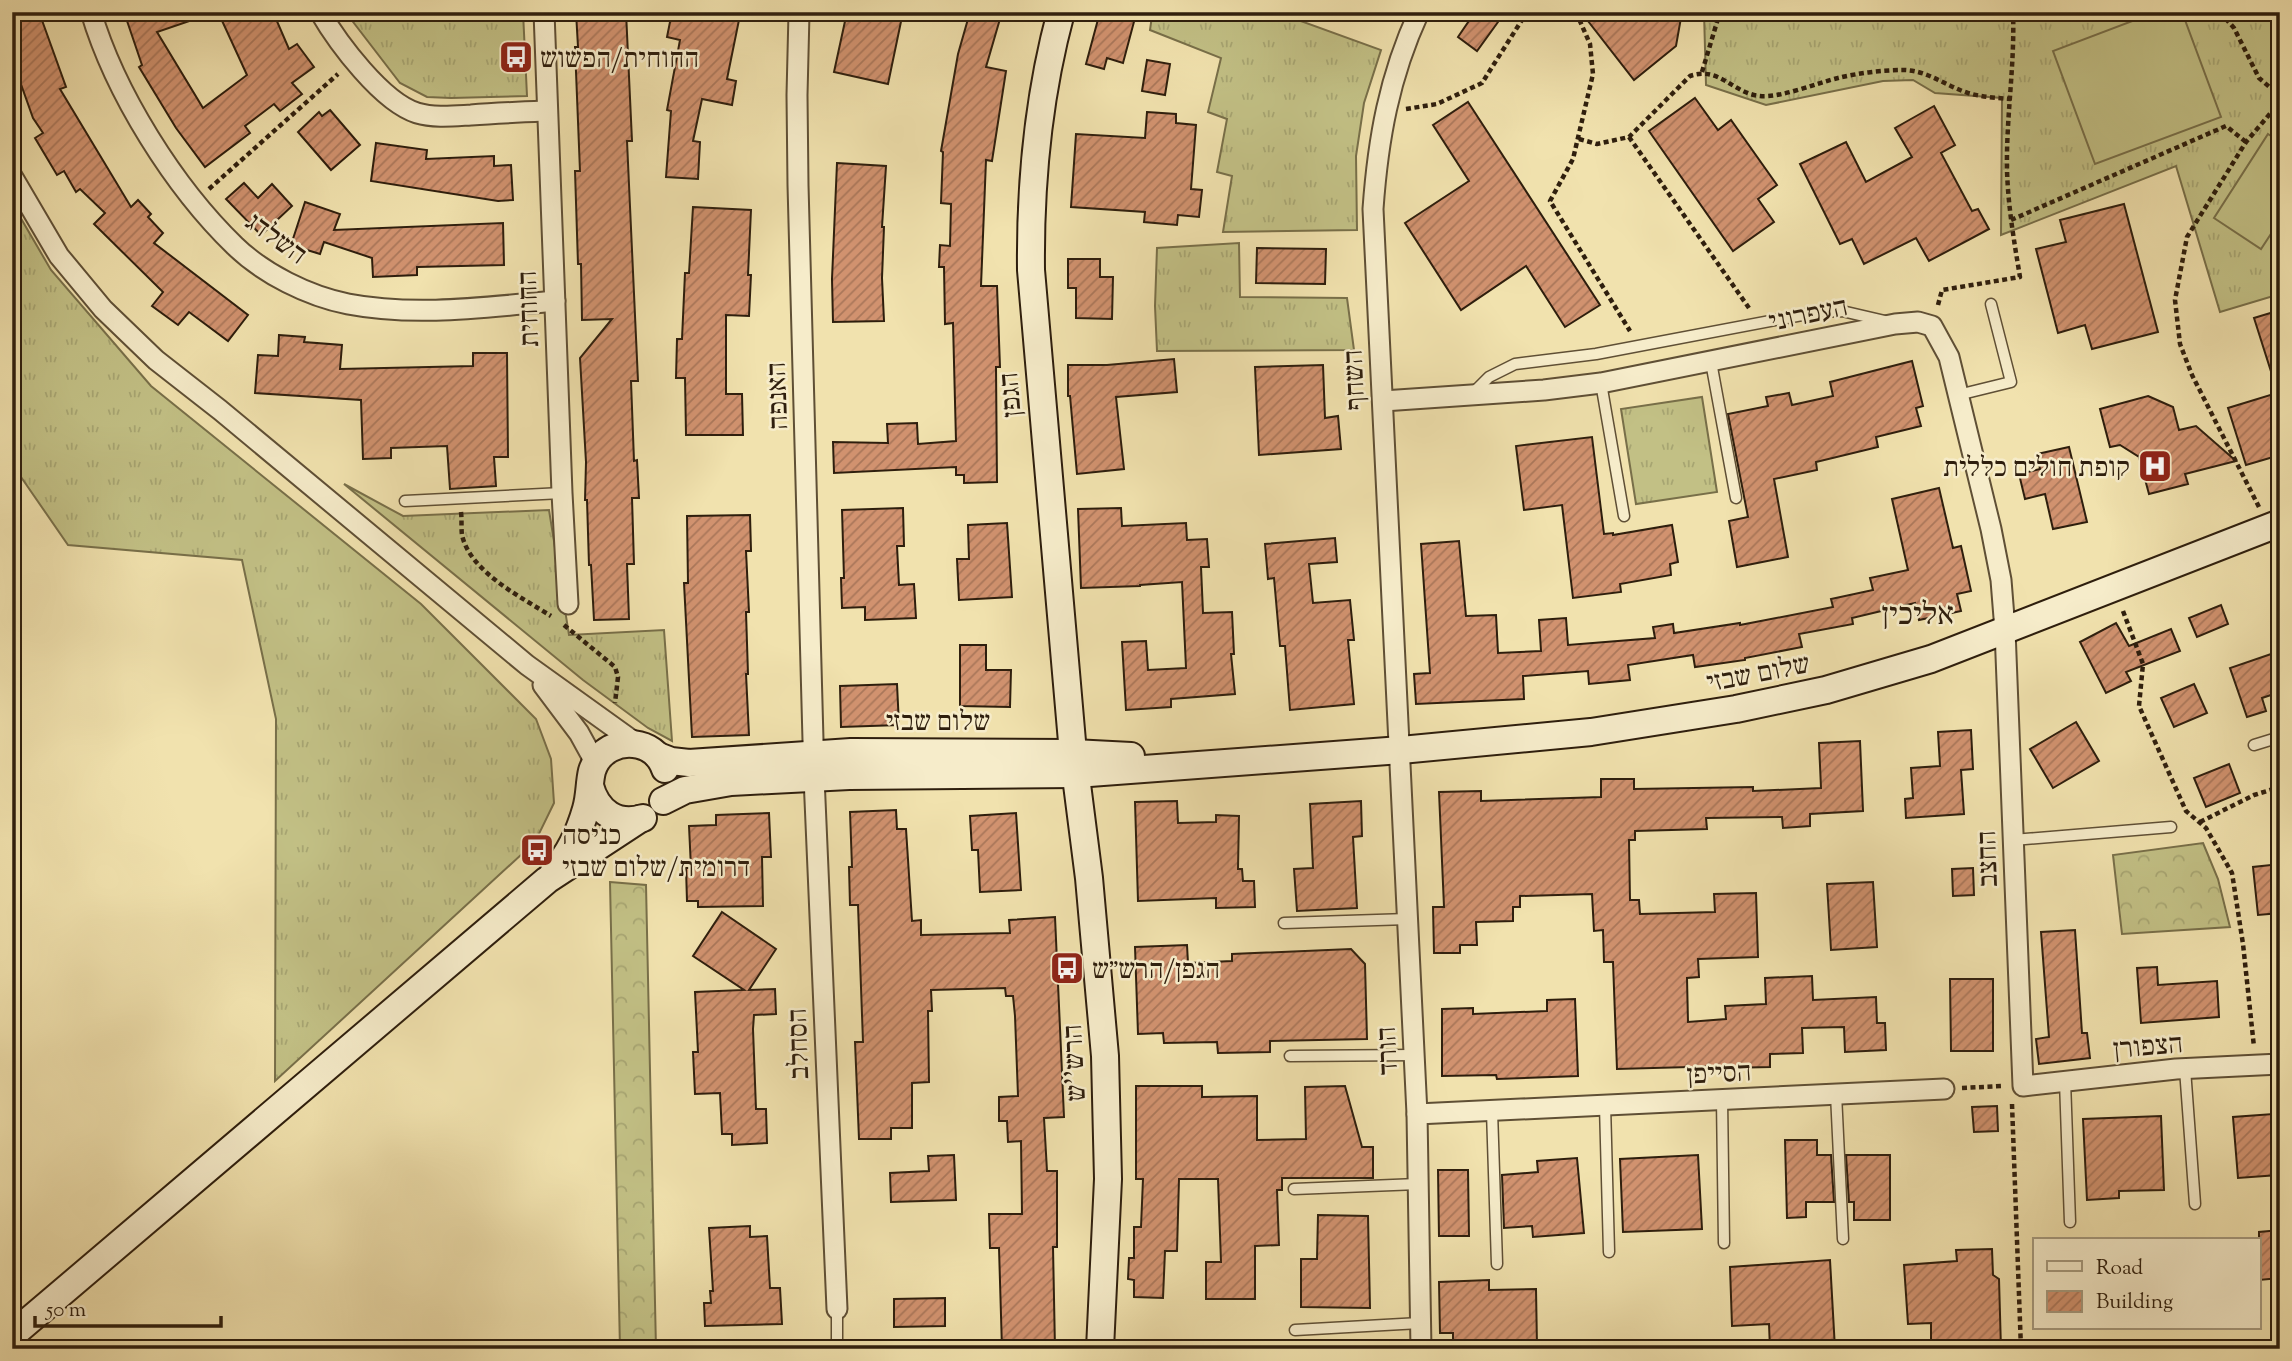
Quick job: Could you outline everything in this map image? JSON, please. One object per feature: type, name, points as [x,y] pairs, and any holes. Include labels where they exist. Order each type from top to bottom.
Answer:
[{"type":"street","name":"השלדג","points":[[91,12],[100,42],[123,92],[149,135],[195,201],[236,247],[271,273],[308,293],[345,304],[390,310],[434,310],[555,301]]},
{"type":"street","points":[[320,12],[333,34],[375,84],[401,106],[417,113],[438,117],[547,111]]},
{"type":"street","name":"החוחית","points":[[544,12],[568,604]]},
{"type":"street","name":"הגפן","points":[[1061,12],[1040,107],[1030,214],[1031,270],[1074,763]]},
{"type":"street","name":"השחף","points":[[1401,750],[1373,209],[1377,153],[1385,113],[1419,12]]},
{"type":"street","name":"האנפה","points":[[799,13],[798,159],[814,766]]},
{"type":"street","points":[[12,176],[59,256],[103,309],[156,360],[527,665],[647,750],[664,766],[668,777],[663,801],[656,811],[547,880],[12,1335]]},
{"type":"street","name":"העפרוני","points":[[1383,401],[1544,390],[1601,383],[1895,324],[1918,322],[1932,326]]},
{"type":"street","points":[[1932,326],[1949,357],[2001,580],[2005,630]]},
{"type":"street","name":"שלום שבזי","points":[[647,750],[671,761],[689,763],[814,766],[1220,762],[1401,750],[1591,732],[1788,699],[1877,676],[1931,659],[2274,525]]},
{"type":"street","name":"החצב","points":[[2005,630],[2014,840],[2017,1086]]},
{"type":"street","points":[[527,665],[572,724],[593,774],[593,798],[600,808],[610,817],[622,821],[640,819]]},
{"type":"street","points":[[547,880],[571,844],[587,807],[593,774],[603,753],[625,743],[647,750]]},
{"type":"street","name":"הורד","points":[[1401,750],[1417,1114],[1421,1349]]},
{"type":"street","name":"הרש''ש","points":[[1074,763],[1089,877],[1107,1096],[1108,1179],[1100,1349]]},
{"type":"street","name":"שלום שבזי","points":[[663,801],[685,790],[814,766]]},
{"type":"street","name":"הסחלב","points":[[814,766],[837,1309]]},
{"type":"street","name":"הצפורן","points":[[2017,1086],[2185,1069],[2280,1064]]},
{"type":"street","name":"הסייפן","points":[[1417,1114],[1944,1089]]},
{"type":"lane","points":[[1958,395],[2011,382],[1991,304]]},
{"type":"lane","points":[[1470,396],[1489,377],[1515,364],[1544,362],[1639,346],[1818,312],[1842,311],[1895,324]]},
{"type":"lane","points":[[1710,362],[1736,498]]},
{"type":"lane","points":[[1601,383],[1624,516]]},
{"type":"lane","points":[[405,501],[562,493]]},
{"type":"lane","points":[[2254,745],[2280,737]]},
{"type":"lane","points":[[2014,840],[2171,827]]},
{"type":"lane","points":[[1284,923],[1408,919]]},
{"type":"lane","points":[[1290,1056],[1414,1055]]},
{"type":"lane","points":[[2185,1069],[2195,1204]]},
{"type":"lane","points":[[2065,1081],[2070,1222]]},
{"type":"lane","points":[[1836,1094],[1843,1239]]},
{"type":"lane","points":[[1722,1100],[1724,1243]]},
{"type":"lane","points":[[1605,1105],[1609,1252]]},
{"type":"lane","points":[[1492,1111],[1497,1264]]},
{"type":"lane","points":[[1294,1189],[1418,1184]]},
{"type":"lane","points":[[837,1309],[837,1349]]},
{"type":"lane","points":[[1295,1330],[1420,1323]]},
{"type":"path","points":[[1385,113],[1437,104],[1482,83],[1527,12]]},
{"type":"path","points":[[1576,12],[1590,44],[1593,74],[1573,159],[1550,201],[1639,346]]},
{"type":"path","points":[[1702,72],[1720,12]]},
{"type":"path","points":[[1932,326],[1942,290],[2020,277],[2011,220],[2007,166],[2014,41],[2013,12]]},
{"type":"path","points":[[2220,12],[2234,28],[2259,78],[2280,99],[2246,142],[2188,237],[2175,300],[2180,344],[2192,375],[2274,525]]},
{"type":"path","points":[[195,201],[355,59]]},
{"type":"path","points":[[1579,139],[1597,144],[1629,137],[1690,76],[1702,72],[1760,96],[1791,91],[1842,77],[1902,70],[1918,71],[1969,93],[2011,99]]},
{"type":"path","points":[[2011,220],[2226,126],[2246,142]]},
{"type":"path","points":[[1629,137],[1760,323]]},
{"type":"path","points":[[461,498],[463,536],[472,557],[500,584],[561,622],[615,667],[618,677],[617,697],[607,723]]},
{"type":"path","points":[[2114,588],[2143,664],[2139,706],[2186,811],[2206,828],[2232,873],[2243,944],[2256,1065]]},
{"type":"path","points":[[2200,822],[2254,795],[2280,787]]},
{"type":"path","points":[[1944,1089],[2017,1086],[2021,1349]]},
{"type":"green space","points":[[523,12],[527,96],[451,98],[427,97],[400,83],[347,14]]},
{"type":"green space","points":[[1142,12],[1276,12],[1381,50],[1364,103],[1356,156],[1357,230],[1223,232],[1232,176],[1217,172],[1227,119],[1208,112],[1221,58],[1150,30],[1152,16]]},
{"type":"green space","points":[[1704,12],[2276,12],[2280,18],[2280,294],[2220,312],[2176,166],[2001,235],[2002,98],[1935,93],[1913,80],[1883,81],[1766,105],[1706,85]]},
{"type":"green space","points":[[2156,12],[2182,12],[2221,117],[2095,164],[2053,51]]},
{"type":"green space","points":[[2268,134],[2280,142],[2280,220],[2261,249],[2214,218]]},
{"type":"green space","points":[[12,203],[51,270],[151,386],[421,604],[536,719],[551,759],[554,803],[535,842],[275,1081],[276,719],[242,560],[68,545],[12,464]]},
{"type":"green space","points":[[1239,243],[1240,297],[1347,298],[1354,350],[1157,351],[1157,248]]},
{"type":"green space","points":[[1702,397],[1717,492],[1636,504],[1621,409]]},
{"type":"green space","points":[[344,484],[403,516],[549,510],[569,635],[664,630],[672,741],[648,728],[583,680]]},
{"type":"green space","points":[[2203,843],[2218,879],[2230,927],[2122,934],[2113,855]]},
{"type":"green space","points":[[610,882],[646,885],[656,1349],[620,1349]]},
{"type":"building","points":[[12,12],[39,12],[66,87],[60,89],[131,207],[138,200],[151,214],[148,217],[163,233],[154,243],[248,315],[228,341],[189,312],[178,325],[152,306],[163,292],[94,224],[105,213],[80,189],[76,192],[64,171],[57,175],[35,138],[43,133],[33,118],[12,59]]},
{"type":"building","points":[[124,12],[204,12],[204,16],[157,32],[203,108],[247,75],[218,12],[273,12],[289,49],[297,44],[314,67],[292,83],[302,94],[280,111],[274,104],[245,126],[250,133],[205,167],[176,128],[139,67],[142,65]]},
{"type":"building","points":[[576,12],[626,12],[632,141],[627,141],[638,381],[631,381],[634,461],[637,460],[639,498],[632,498],[634,564],[627,564],[629,619],[594,620],[589,565],[580,358],[612,319],[582,320],[575,171],[580,171]]},
{"type":"building","points":[[672,12],[728,12],[740,15],[727,79],[736,81],[732,105],[702,99],[693,141],[700,142],[698,179],[666,177],[671,111],[667,110],[680,40],[667,37]]},
{"type":"building","points":[[847,12],[903,12],[888,84],[834,72]]},
{"type":"building","points":[[970,12],[1002,12],[986,67],[1006,71],[992,161],[986,160],[981,286],[997,286],[1000,367],[996,367],[997,482],[964,483],[964,475],[956,475],[956,467],[834,473],[833,442],[888,443],[887,424],[917,423],[918,444],[956,441],[953,323],[945,324],[944,267],[939,267],[940,245],[950,246],[951,204],[941,203],[941,151],[958,54]]},
{"type":"building","points":[[1100,12],[1115,12],[1135,18],[1123,63],[1107,58],[1104,69],[1086,64]]},
{"type":"building","points":[[1475,12],[1485,12],[1498,22],[1477,51],[1458,37]]},
{"type":"building","points":[[1581,12],[1682,12],[1676,46],[1634,80]]},
{"type":"building","points":[[1147,60],[1170,64],[1165,95],[1142,91]]},
{"type":"building","points":[[1695,98],[1718,130],[1731,120],[1777,185],[1758,199],[1774,222],[1733,251],[1649,131]]},
{"type":"building","points":[[1468,102],[1600,305],[1565,327],[1526,266],[1461,310],[1405,223],[1469,181],[1433,125]]},
{"type":"building","points":[[1934,106],[1955,145],[1941,153],[1972,211],[1978,209],[1989,229],[1929,261],[1916,238],[1864,264],[1852,239],[1840,244],[1800,164],[1846,142],[1866,182],[1912,157],[1895,128]]},
{"type":"building","points":[[330,110],[360,145],[331,170],[298,132],[319,112],[322,116]]},
{"type":"building","points":[[1147,112],[1176,114],[1176,123],[1196,125],[1191,189],[1202,190],[1199,217],[1178,215],[1177,225],[1144,222],[1145,212],[1071,207],[1076,134],[1145,138]]},
{"type":"building","points":[[376,143],[427,150],[426,159],[494,156],[494,166],[511,165],[513,200],[498,201],[371,181]]},
{"type":"building","points":[[837,163],[886,166],[882,227],[884,321],[833,322]]},
{"type":"building","points":[[244,183],[258,198],[272,184],[292,206],[261,235],[226,199]]},
{"type":"building","points":[[305,202],[340,214],[334,230],[503,223],[504,265],[417,267],[417,275],[373,277],[372,258],[324,242],[320,254],[291,245]]},
{"type":"building","points":[[2124,204],[2158,332],[2092,349],[2085,325],[2058,333],[2036,249],[2066,242],[2060,220]]},
{"type":"building","points":[[693,207],[751,210],[749,316],[726,315],[726,394],[742,394],[743,435],[686,435],[685,378],[676,378],[677,339],[682,339],[685,273],[689,273]]},
{"type":"building","points":[[1257,248],[1326,249],[1325,284],[1256,283]]},
{"type":"building","points":[[1068,259],[1100,259],[1100,277],[1113,277],[1112,319],[1076,318],[1076,288],[1068,288]]},
{"type":"building","points":[[2280,310],[2280,383],[2275,384],[2254,318]]},
{"type":"building","points":[[279,335],[305,337],[304,342],[342,345],[340,369],[473,366],[473,353],[507,353],[508,457],[494,457],[496,486],[450,489],[447,446],[391,448],[391,458],[363,459],[361,400],[255,393],[258,355],[278,356]]},
{"type":"building","points":[[1174,359],[1177,392],[1116,397],[1124,469],[1077,474],[1068,396],[1068,365],[1107,365]]},
{"type":"building","points":[[1912,361],[1923,406],[1916,408],[1921,426],[1876,437],[1878,447],[1816,462],[1817,470],[1774,479],[1788,557],[1737,567],[1729,521],[1748,517],[1728,414],[1768,406],[1766,397],[1789,393],[1792,405],[1833,396],[1830,382]]},
{"type":"building","points":[[1323,365],[1325,418],[1338,416],[1341,449],[1259,455],[1255,367]]},
{"type":"building","points":[[2280,392],[2280,420],[2271,423],[2280,455],[2246,465],[2228,408]]},
{"type":"building","points":[[2148,396],[2173,407],[2179,430],[2196,426],[2236,461],[2185,474],[2188,484],[2149,494],[2139,457],[2120,445],[2110,447],[2100,409]]},
{"type":"building","points":[[1592,437],[1604,534],[1613,535],[1672,525],[1678,562],[1670,564],[1671,575],[1620,584],[1621,592],[1573,598],[1562,505],[1524,510],[1516,446]]},
{"type":"building","points":[[2069,447],[2087,522],[2053,529],[2045,494],[2025,499],[2019,474],[2040,469],[2037,454]]},
{"type":"building","points":[[1939,488],[1953,548],[1961,546],[1971,591],[1957,594],[1961,611],[1919,620],[1915,603],[1852,618],[1853,624],[1799,634],[1802,647],[1745,660],[1695,667],[1693,655],[1628,665],[1630,680],[1589,684],[1588,671],[1523,676],[1524,699],[1416,704],[1414,674],[1430,673],[1421,544],[1459,541],[1466,616],[1496,615],[1498,653],[1541,651],[1539,620],[1566,618],[1568,645],[1655,638],[1653,627],[1673,624],[1674,633],[1740,625],[1833,607],[1831,599],[1873,590],[1870,578],[1908,570],[1892,499]]},
{"type":"building","points":[[903,508],[904,546],[897,546],[899,585],[914,584],[916,618],[865,620],[865,607],[842,608],[842,510]]},
{"type":"building","points":[[1121,508],[1122,526],[1186,523],[1187,540],[1207,539],[1209,567],[1201,567],[1203,613],[1232,612],[1234,654],[1231,654],[1235,694],[1171,699],[1171,707],[1126,710],[1122,642],[1146,641],[1148,670],[1186,668],[1182,582],[1081,588],[1078,509]]},
{"type":"building","points":[[750,515],[751,551],[746,551],[749,735],[692,737],[684,583],[688,583],[687,516]]},
{"type":"building","points":[[1007,523],[1012,597],[959,600],[957,559],[969,559],[968,525]]},
{"type":"building","points":[[1335,538],[1337,562],[1309,564],[1313,603],[1350,600],[1354,640],[1348,640],[1354,704],[1290,710],[1285,646],[1280,646],[1274,578],[1268,579],[1265,544]]},
{"type":"building","points":[[2221,605],[2228,624],[2197,637],[2189,618]]},
{"type":"building","points":[[2116,623],[2129,646],[2171,629],[2180,651],[2126,672],[2131,681],[2106,693],[2080,642]]},
{"type":"building","points":[[960,645],[986,645],[986,670],[1011,670],[1010,707],[960,706]]},
{"type":"building","points":[[2280,651],[2280,692],[2262,698],[2266,711],[2247,717],[2230,668]]},
{"type":"building","points":[[897,684],[899,725],[841,727],[840,686]]},
{"type":"building","points":[[2194,684],[2207,713],[2174,727],[2161,698]]},
{"type":"building","points":[[2076,722],[2099,761],[2053,788],[2030,749]]},
{"type":"building","points":[[1971,730],[1973,769],[1961,770],[1964,814],[1906,818],[1905,799],[1913,798],[1911,768],[1940,766],[1938,732]]},
{"type":"building","points":[[1860,741],[1863,811],[1810,814],[1810,826],[1783,828],[1782,817],[1706,818],[1707,829],[1635,831],[1635,840],[1629,840],[1630,900],[1639,900],[1640,914],[1715,912],[1714,894],[1756,893],[1758,957],[1698,959],[1699,977],[1687,978],[1688,1022],[1726,1019],[1725,1006],[1766,1004],[1765,978],[1812,976],[1813,1000],[1876,997],[1877,1023],[1885,1023],[1886,1050],[1845,1052],[1844,1027],[1802,1028],[1803,1053],[1770,1054],[1770,1067],[1617,1069],[1613,962],[1604,962],[1603,930],[1594,931],[1592,894],[1520,896],[1520,907],[1513,907],[1513,921],[1476,922],[1477,945],[1460,945],[1460,953],[1434,953],[1433,907],[1444,907],[1439,792],[1481,791],[1481,801],[1601,797],[1601,779],[1634,779],[1634,789],[1753,787],[1753,791],[1821,788],[1819,743]]},
{"type":"building","points":[[2229,764],[2240,793],[2206,807],[2194,778]]},
{"type":"building","points":[[1177,801],[1178,823],[1216,822],[1216,815],[1239,816],[1238,869],[1242,869],[1243,881],[1254,881],[1255,907],[1216,908],[1216,898],[1138,901],[1135,802]]},
{"type":"building","points":[[1361,801],[1362,836],[1353,837],[1357,908],[1297,911],[1294,869],[1313,868],[1310,804]]},
{"type":"building","points":[[896,810],[897,829],[906,829],[912,921],[921,920],[921,935],[1010,933],[1009,920],[1055,917],[1064,1117],[1044,1118],[1047,1171],[1057,1171],[1057,1247],[1053,1247],[1055,1349],[1002,1349],[999,1248],[990,1248],[989,1214],[1022,1214],[1021,1141],[1008,1142],[1007,1121],[999,1121],[999,1097],[1018,1096],[1013,996],[1006,996],[1005,988],[931,990],[932,1011],[928,1011],[929,1082],[912,1083],[912,1128],[891,1128],[891,1139],[859,1139],[855,1042],[863,1042],[858,905],[850,905],[850,812]]},
{"type":"building","points":[[769,813],[771,857],[762,857],[763,906],[698,907],[698,901],[687,901],[686,868],[691,868],[689,826],[716,825],[716,815]]},
{"type":"building","points":[[1016,813],[1021,890],[980,892],[978,850],[972,850],[970,816]]},
{"type":"building","points":[[2280,864],[2280,913],[2258,915],[2253,867]]},
{"type":"building","points":[[1973,868],[1974,895],[1953,896],[1952,869]]},
{"type":"building","points":[[1873,882],[1877,947],[1831,950],[1827,884]]},
{"type":"building","points":[[722,912],[776,949],[749,990],[775,989],[776,1014],[754,1015],[753,1029],[756,1109],[766,1109],[767,1143],[732,1145],[732,1134],[722,1134],[720,1093],[695,1094],[693,1052],[698,1052],[695,992],[744,990],[693,956]]},
{"type":"building","points":[[2075,930],[2082,1033],[2087,1033],[2090,1058],[2039,1064],[2036,1039],[2049,1037],[2041,932]]},
{"type":"building","points":[[1187,945],[1188,963],[1232,961],[1232,954],[1351,949],[1365,964],[1367,1039],[1270,1041],[1270,1052],[1218,1053],[1217,1042],[1164,1043],[1163,1033],[1138,1034],[1135,947]]},
{"type":"building","points":[[2157,967],[2158,985],[2217,981],[2219,1017],[2141,1023],[2137,968]]},
{"type":"building","points":[[1950,979],[1993,979],[1993,1051],[1951,1051]]},
{"type":"building","points":[[1575,999],[1578,1076],[1497,1079],[1496,1075],[1442,1076],[1442,1009],[1473,1008],[1473,1014],[1547,1011],[1547,1000]]},
{"type":"building","points":[[1136,1086],[1202,1086],[1202,1097],[1257,1096],[1257,1140],[1306,1139],[1305,1087],[1345,1086],[1362,1147],[1373,1147],[1373,1178],[1282,1178],[1282,1190],[1277,1190],[1279,1245],[1255,1246],[1255,1299],[1206,1299],[1206,1262],[1221,1262],[1218,1179],[1179,1179],[1177,1251],[1165,1251],[1163,1298],[1134,1297],[1134,1280],[1128,1279],[1129,1258],[1134,1258],[1134,1227],[1141,1227],[1143,1179],[1136,1179]]},
{"type":"building","points":[[1997,1106],[1998,1131],[1974,1132],[1972,1107]]},
{"type":"building","points":[[2273,1114],[2278,1175],[2238,1178],[2233,1117]]},
{"type":"building","points":[[2161,1116],[2164,1190],[2119,1191],[2119,1198],[2087,1200],[2083,1119]]},
{"type":"building","points":[[1785,1140],[1817,1140],[1817,1155],[1831,1155],[1834,1202],[1806,1202],[1806,1217],[1787,1218]]},
{"type":"building","points":[[954,1155],[956,1200],[891,1202],[890,1173],[929,1171],[928,1156]]},
{"type":"building","points":[[1698,1155],[1702,1229],[1623,1232],[1620,1159]]},
{"type":"building","points":[[1846,1155],[1890,1155],[1890,1220],[1854,1220],[1854,1202],[1849,1202]]},
{"type":"building","points":[[1577,1158],[1584,1233],[1533,1237],[1532,1226],[1504,1228],[1502,1175],[1538,1172],[1537,1161]]},
{"type":"building","points":[[1438,1170],[1468,1170],[1469,1236],[1439,1236]]},
{"type":"building","points":[[1318,1215],[1368,1216],[1370,1308],[1301,1307],[1301,1259],[1317,1259]]},
{"type":"building","points":[[750,1226],[750,1237],[767,1236],[770,1288],[780,1288],[782,1324],[705,1326],[704,1303],[711,1303],[710,1291],[713,1291],[709,1228]]},
{"type":"building","points":[[2280,1230],[2280,1278],[2260,1280],[2259,1232]]},
{"type":"building","points":[[1992,1249],[1993,1275],[1999,1279],[2001,1349],[1931,1349],[1931,1323],[1908,1324],[1904,1265],[1957,1261],[1956,1250]]},
{"type":"building","points":[[1830,1260],[1835,1349],[1770,1349],[1769,1324],[1732,1326],[1730,1267]]},
{"type":"building","points":[[1489,1280],[1489,1290],[1536,1289],[1537,1346],[1453,1349],[1453,1333],[1440,1333],[1439,1282]]},
{"type":"building","points":[[945,1298],[945,1326],[894,1327],[894,1299]]},
{"type":"place","name":"החוחית/הפשוש","points":[[516,57]]},
{"type":"place","name":"קופת חולים כללית","points":[[2155,466]]},
{"type":"place","name":"כניסה דרומית/שלום שבזי","points":[[537,850]]},
{"type":"place","name":"הגפן/הרש״ש","points":[[1067,968]]},
{"type":"district","name":"אליכין","points":[[1918,613]]}]
